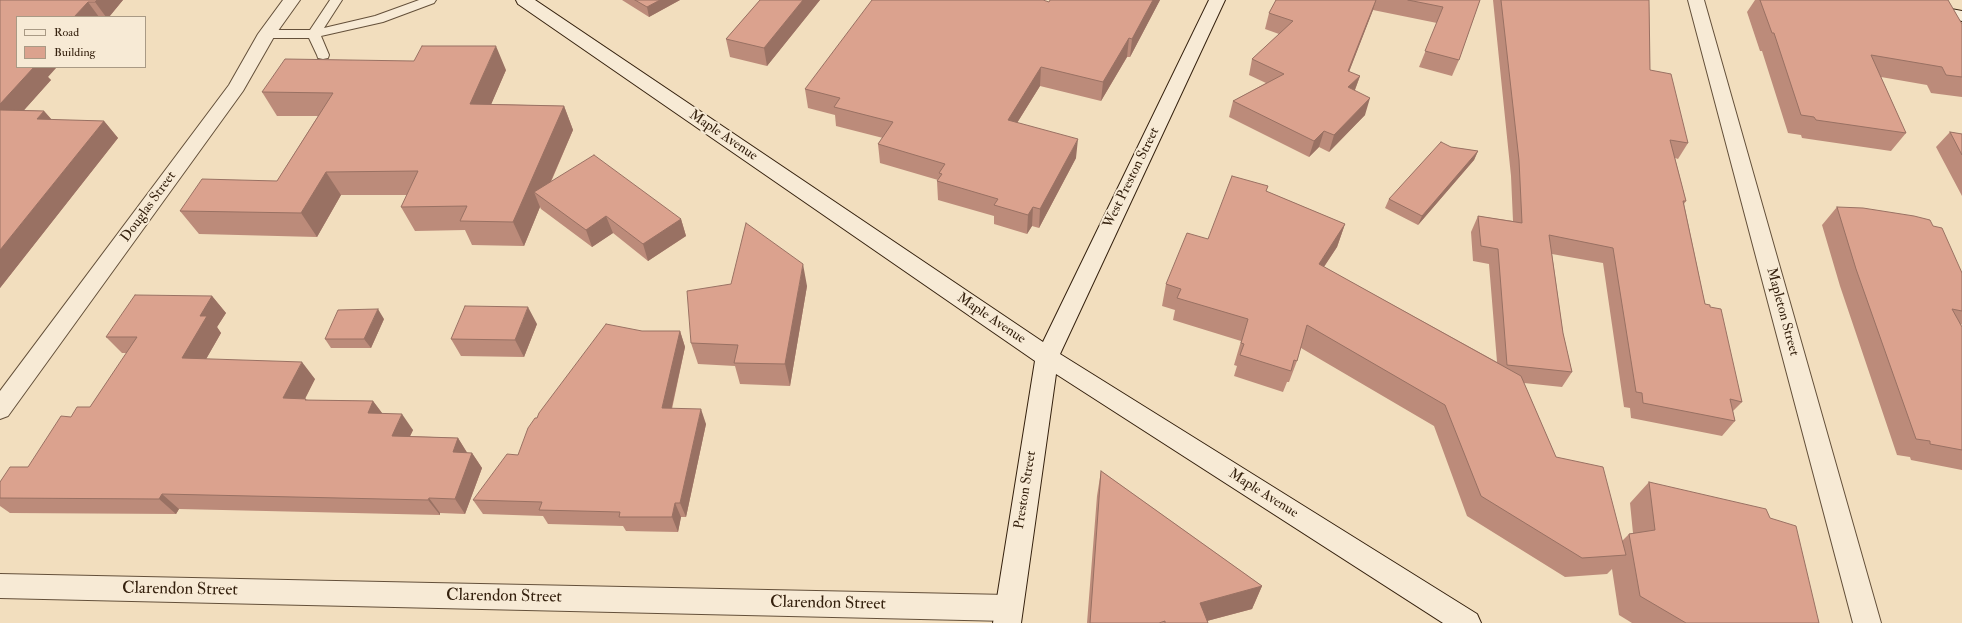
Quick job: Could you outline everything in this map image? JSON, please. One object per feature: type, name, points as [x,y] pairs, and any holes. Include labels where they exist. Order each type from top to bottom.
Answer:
[{"type":"street","name":"Douglas Street","points":[[0,409],[237,87],[267,34],[292,0]]},
{"type":"street","name":"Maple Avenue","points":[[524,0],[1047,357],[1467,623]]},
{"type":"street","name":"West Preston Street","points":[[1047,357],[1217,0]]},
{"type":"street","name":"Mapleton Street","points":[[1696,0],[1867,623]]},
{"type":"street","points":[[1877,0],[1962,16]]},
{"type":"street","name":"Preston Street","points":[[1008,616],[1047,357]]},
{"type":"street","name":"Clarendon Street","points":[[0,586],[1008,616]]},
{"type":"lane","points":[[314,34],[336,0]]},
{"type":"lane","points":[[389,0],[403,10]]},
{"type":"lane","points":[[267,34],[314,34],[375,16],[403,10],[426,1]]},
{"type":"lane","points":[[314,34],[323,55]]},
{"type":"building","points":[[0,0],[97,0],[95,2],[88,2],[75,16],[16,16],[16,68],[33,68],[0,104]]},
{"type":"building","points":[[635,0],[660,0],[647,7]]},
{"type":"building","points":[[760,0],[803,0],[764,48],[726,39]]},
{"type":"building","points":[[872,0],[1043,0],[1049,2],[1050,0],[1153,0],[1132,39],[1129,38],[1103,82],[1041,67],[1008,120],[1078,139],[1040,209],[1033,207],[1028,215],[994,205],[998,199],[937,181],[942,174],[939,173],[945,164],[878,144],[893,122],[834,107],[840,98],[805,89]]},
{"type":"building","points":[[1276,0],[1376,0],[1348,71],[1360,76],[1348,87],[1370,98],[1334,135],[1324,131],[1314,141],[1233,101],[1284,74],[1252,59],[1293,21],[1269,13]]},
{"type":"building","points":[[1408,0],[1480,0],[1459,60],[1425,51],[1443,7]]},
{"type":"building","points":[[1501,0],[1649,0],[1650,70],[1671,74],[1688,143],[1670,140],[1686,201],[1683,201],[1705,304],[1710,305],[1710,307],[1721,309],[1742,402],[1730,399],[1735,421],[1643,403],[1642,393],[1636,392],[1613,248],[1549,235],[1563,333],[1572,372],[1507,365],[1498,249],[1481,246],[1478,216],[1522,223],[1519,160]]},
{"type":"building","points":[[1760,0],[1948,0],[1962,24],[1962,77],[1946,75],[1942,67],[1871,55],[1906,133],[1816,120],[1814,117],[1801,115],[1774,33],[1772,33]]},
{"type":"building","points":[[422,46],[496,46],[470,104],[564,106],[513,222],[460,221],[467,206],[401,207],[418,171],[326,172],[301,213],[180,211],[202,179],[277,181],[333,93],[262,92],[285,59],[414,61]]},
{"type":"building","points":[[0,110],[44,111],[37,119],[104,121],[0,250]]},
{"type":"building","points":[[1950,132],[1962,134],[1962,155]]},
{"type":"building","points":[[1441,142],[1451,147],[1478,151],[1422,216],[1389,199]]},
{"type":"building","points":[[594,155],[681,219],[643,244],[606,216],[586,230],[534,192]]},
{"type":"building","points":[[1232,176],[1268,186],[1266,191],[1345,224],[1319,264],[1521,376],[1556,457],[1603,467],[1626,555],[1582,558],[1481,496],[1445,405],[1307,325],[1297,361],[1294,360],[1291,371],[1240,355],[1244,344],[1241,343],[1248,319],[1177,298],[1181,289],[1166,284],[1187,233],[1208,239]]},
{"type":"building","points":[[1837,207],[1863,208],[1914,216],[1930,220],[1933,226],[1942,228],[1962,273],[1962,311],[1952,309],[1962,327],[1962,450],[1930,444],[1930,441],[1916,439],[1856,269]]},
{"type":"building","points":[[746,223],[803,264],[785,364],[734,363],[738,345],[691,343],[687,291],[731,284]]},
{"type":"building","points":[[135,295],[212,296],[200,316],[207,316],[182,358],[302,362],[283,398],[306,399],[305,400],[373,401],[368,413],[402,414],[392,436],[458,438],[453,452],[472,453],[455,499],[429,498],[428,500],[162,494],[159,499],[0,498],[0,482],[10,467],[28,467],[61,416],[71,417],[77,407],[90,407],[137,337],[106,337]]},
{"type":"building","points":[[465,306],[528,307],[515,340],[451,339]]},
{"type":"building","points":[[378,309],[364,339],[325,339],[338,310]]},
{"type":"building","points":[[606,324],[642,331],[680,331],[662,408],[701,409],[680,503],[675,503],[672,517],[619,517],[620,512],[539,510],[542,502],[473,500],[507,454],[518,455],[528,428],[535,418],[537,418],[539,413]]},
{"type":"building","points":[[1101,471],[1262,586],[1200,603],[1208,623],[1165,623],[1165,621],[1159,623],[1090,623]]},
{"type":"building","points":[[1649,482],[1766,509],[1770,518],[1796,526],[1819,623],[1686,623],[1640,596],[1629,534],[1655,530]]}]
